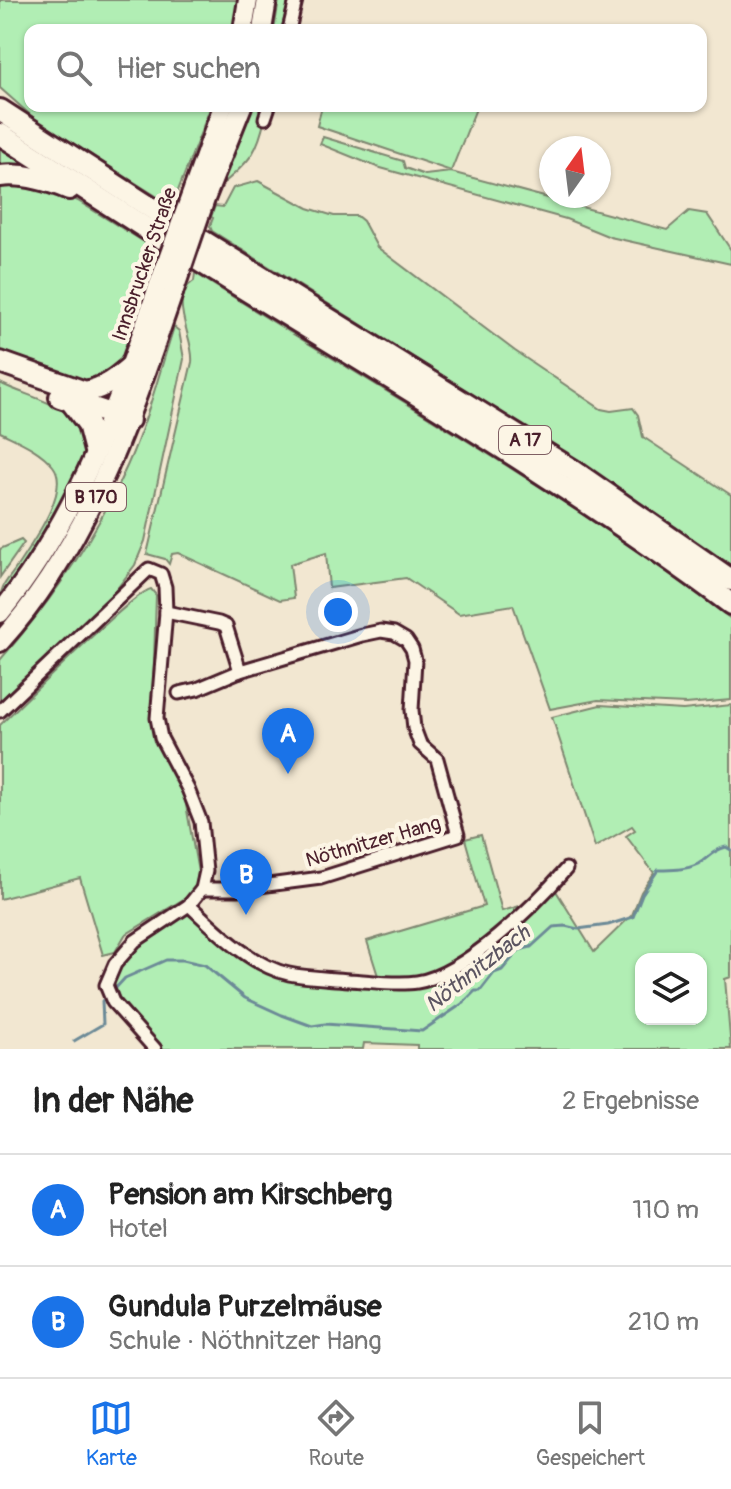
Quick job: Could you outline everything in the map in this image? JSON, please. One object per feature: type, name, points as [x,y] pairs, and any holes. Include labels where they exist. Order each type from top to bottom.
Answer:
[{"type":"highway","points":[[0,95],[26,129]]},
{"type":"highway","points":[[0,110],[165,228],[43,180],[0,176]]},
{"type":"highway","points":[[0,134],[110,206]]},
{"type":"highway","name":"A 17","points":[[731,580],[571,469],[200,250],[554,481],[668,557],[731,604]]},
{"type":"highway","points":[[0,362],[78,396],[114,381],[132,365]]},
{"type":"highway","points":[[0,375],[122,411]]},
{"type":"highway","points":[[78,396],[99,443]]},
{"type":"main road","points":[[244,24],[248,0]]},
{"type":"main road","points":[[263,24],[267,0]]},
{"type":"main road","name":"Innsbrucker Straße","points":[[99,443],[122,411],[132,365],[166,289],[199,194],[221,112]]},
{"type":"main road","name":"Innsbrucker Straße","points":[[199,194],[239,112]]},
{"type":"main road","name":"B 170","points":[[0,642],[42,589],[84,523],[108,472],[122,411],[166,289]]},
{"type":"main road","name":"B 170","points":[[0,613],[48,545],[77,493],[99,443]]},
{"type":"street","points":[[290,24],[296,0]]},
{"type":"street","points":[[0,711],[149,569],[161,574],[166,612],[157,718],[161,738],[188,789],[201,822],[206,871],[202,889],[189,905],[135,941],[115,964],[106,985],[113,1002],[155,1049]]},
{"type":"street","points":[[166,612],[226,626],[240,671]]},
{"type":"street","name":"Nöthnitzer Hang","points":[[179,693],[240,671],[362,635],[381,631],[394,633],[406,640],[415,660],[414,728],[420,744],[437,759],[458,835],[321,878],[237,889],[202,889]]},
{"type":"street","points":[[189,905],[218,932],[278,970],[336,979],[418,981],[464,962],[508,926],[566,869]]},
{"type":"green space","points":[[0,0],[238,0],[234,24],[24,24],[24,109],[0,88]]},
{"type":"green space","points":[[279,0],[289,0],[283,24],[275,24]]},
{"type":"green space","points":[[27,112],[209,112],[172,206]]},
{"type":"green space","points":[[250,112],[259,112],[265,118],[256,147],[247,161],[225,182],[223,177]]},
{"type":"green space","points":[[320,112],[475,112],[451,171],[317,126]]},
{"type":"green space","points":[[323,137],[403,161],[405,168],[425,175],[451,172],[539,196],[539,208],[585,208],[667,230],[689,211],[707,214],[731,250],[731,264],[610,237],[566,219],[377,167],[320,144]]},
{"type":"green space","points":[[0,145],[39,172],[0,172]]},
{"type":"green space","points":[[0,180],[52,188],[157,250],[137,322],[120,364],[117,363],[111,372],[87,383],[0,357]]},
{"type":"green space","points":[[258,181],[308,208],[334,216],[357,216],[377,247],[515,351],[601,409],[633,408],[638,415],[643,437],[731,495],[731,565],[579,461],[212,231],[211,217],[215,206],[223,207],[233,188]]},
{"type":"green space","points":[[195,273],[533,482],[666,571],[731,619],[731,700],[686,704],[598,700],[550,709],[513,605],[459,614],[406,578],[329,588],[326,553],[290,564],[294,598],[280,600],[178,553],[172,554],[169,564],[165,559],[147,554],[192,362],[182,298],[186,288],[194,281]]},
{"type":"green space","points":[[174,327],[179,331],[184,359],[145,541],[135,565],[109,599],[0,701],[0,660],[71,568],[101,518],[141,432]]},
{"type":"green space","points":[[0,383],[68,414],[87,445],[85,458],[31,563],[0,600],[3,587],[47,518],[57,489],[57,476],[53,466],[41,455],[0,432]]},
{"type":"green space","points":[[21,540],[24,543],[0,577],[0,549]]},
{"type":"green space","points":[[151,589],[156,595],[152,729],[185,799],[198,872],[195,892],[125,935],[115,952],[103,955],[80,878],[0,899],[0,725],[122,609]]},
{"type":"green space","points":[[600,705],[683,710],[731,705],[731,977],[725,979],[731,1049],[417,1049],[417,1045],[364,1043],[363,1049],[162,1049],[119,997],[113,980],[136,949],[188,913],[269,971],[397,986],[447,975],[553,886],[594,952],[632,915],[641,892],[654,873],[626,836],[635,830],[632,826],[595,847],[552,717]]},
{"type":"green space","points":[[481,835],[502,911],[527,904],[474,950],[444,969],[411,979],[379,979],[367,941],[484,906],[465,839]]},
{"type":"waterway","name":"Nöthnitzbach","points":[[113,991],[125,978],[166,960],[183,960],[205,965],[245,998],[312,1026],[325,1024],[422,1031],[462,1004],[475,991],[480,991],[519,950],[531,947],[553,927],[578,929],[608,925],[633,917],[642,894],[658,870],[689,867],[721,849],[726,847],[731,850]]},
{"type":"waterway","name":"Nöthnitzbach","points":[[74,1041],[103,1024],[102,1001],[107,996]]},
{"type":"place","name":"Pension am Kirschberg","points":[[288,774]]},
{"type":"place","name":"Gundula Purzelmäuse","points":[[246,915]]}]
